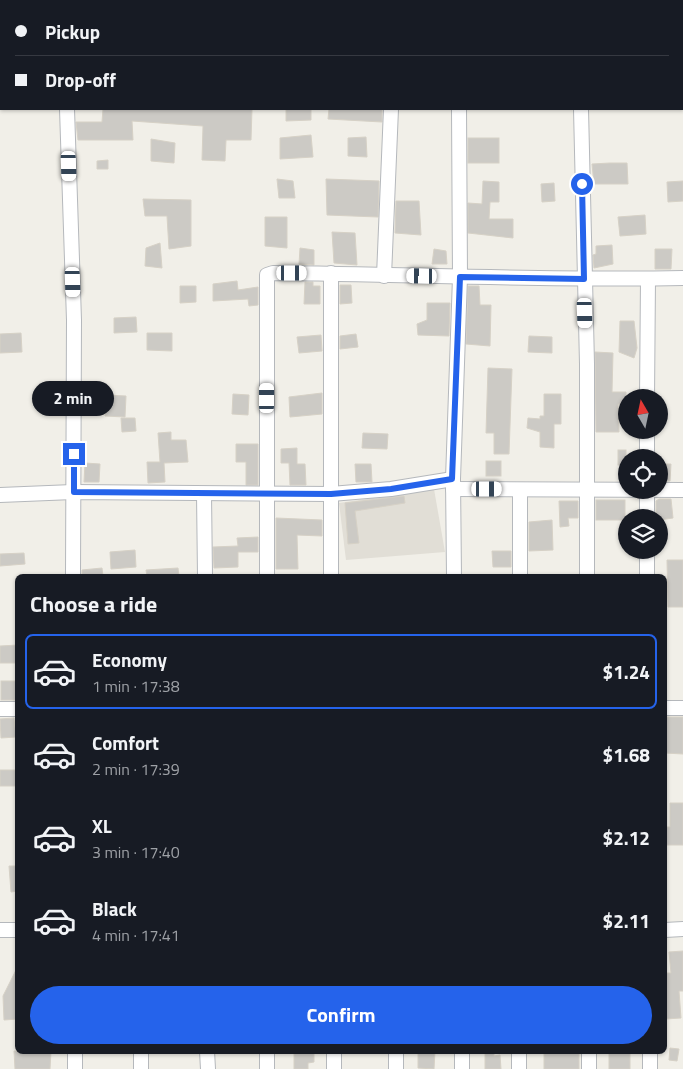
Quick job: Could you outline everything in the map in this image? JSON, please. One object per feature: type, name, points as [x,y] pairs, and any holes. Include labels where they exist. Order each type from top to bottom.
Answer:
[{"type":"street","points":[[67,110],[74,320],[73,574]]},
{"type":"street","points":[[384,276],[391,110]]},
{"type":"street","points":[[454,574],[453,484],[460,277],[459,110]]},
{"type":"street","points":[[581,110],[587,574]]},
{"type":"street","points":[[266,574],[266,277],[272,273],[331,273],[384,276],[584,279],[683,278]]},
{"type":"street","points":[[331,273],[331,574]]},
{"type":"street","points":[[648,278],[648,389]]},
{"type":"street","points":[[0,495],[74,492],[331,494],[453,484],[520,490],[618,490]]},
{"type":"street","points":[[520,490],[520,574]]},
{"type":"street","points":[[668,490],[683,490]]},
{"type":"street","points":[[204,494],[204,574]]},
{"type":"street","points":[[647,559],[647,574]]},
{"type":"street","points":[[667,708],[683,708]]},
{"type":"street","points":[[0,709],[15,709]]},
{"type":"street","points":[[0,930],[15,930]]},
{"type":"street","points":[[667,930],[683,930]]},
{"type":"street","points":[[75,1054],[75,1069]]},
{"type":"street","points":[[141,1054],[141,1069]]},
{"type":"street","points":[[207,1054],[208,1069]]},
{"type":"street","points":[[267,1054],[267,1069]]},
{"type":"street","points":[[334,1054],[334,1069]]},
{"type":"street","points":[[396,1054],[396,1069]]},
{"type":"street","points":[[462,1054],[462,1069]]},
{"type":"street","points":[[519,1054],[519,1069]]},
{"type":"street","points":[[589,1054],[589,1069]]},
{"type":"street","points":[[650,1054],[650,1069]]},
{"type":"shaded area","points":[[434,489],[445,552],[346,560],[339,503]]},
{"type":"building","points":[[103,110],[252,110],[251,140],[226,140],[225,161],[202,160],[203,126],[132,121],[133,140],[78,140],[76,122],[102,122]]},
{"type":"building","points":[[286,110],[311,110],[311,120],[286,121]]},
{"type":"building","points":[[329,110],[382,110],[382,122],[328,119]]},
{"type":"building","points":[[311,135],[313,157],[280,159],[280,138]]},
{"type":"building","points":[[366,137],[367,157],[348,156],[348,138]]},
{"type":"building","points":[[468,138],[499,138],[499,163],[468,163]]},
{"type":"building","points":[[151,139],[175,143],[174,163],[151,161]]},
{"type":"building","points":[[108,160],[108,169],[97,169],[97,161]]},
{"type":"building","points":[[627,163],[628,184],[594,184],[592,164]]},
{"type":"building","points":[[277,179],[293,181],[295,198],[279,198]]},
{"type":"building","points":[[326,179],[379,181],[378,217],[327,215]]},
{"type":"building","points":[[483,181],[499,182],[499,202],[490,202],[489,219],[513,219],[513,238],[468,233],[468,203],[482,204]]},
{"type":"building","points":[[683,181],[683,201],[668,202],[667,182]]},
{"type":"building","points":[[554,183],[555,201],[542,202],[541,184]]},
{"type":"building","points":[[143,199],[191,200],[191,246],[169,249],[167,216],[145,216]]},
{"type":"building","points":[[396,201],[419,201],[421,235],[395,233]]},
{"type":"building","points":[[645,215],[646,234],[620,236],[618,217]]},
{"type":"building","points":[[265,217],[287,217],[287,248],[265,246]]},
{"type":"building","points":[[332,232],[355,233],[357,265],[334,263]]},
{"type":"building","points":[[160,243],[162,268],[145,266],[146,248]]},
{"type":"building","points":[[612,245],[613,264],[594,268],[593,255],[596,254],[596,246]]},
{"type":"building","points":[[300,248],[314,250],[314,265],[299,264]]},
{"type":"building","points":[[434,249],[446,251],[447,264],[432,264]]},
{"type":"building","points":[[655,249],[672,249],[671,269],[655,269]]},
{"type":"building","points":[[237,281],[238,290],[258,287],[258,305],[249,306],[248,299],[213,301],[213,284]]},
{"type":"building","points":[[305,282],[313,282],[313,286],[320,286],[320,304],[304,304]]},
{"type":"building","points":[[340,285],[351,285],[352,303],[340,304]]},
{"type":"building","points":[[180,286],[196,286],[196,302],[180,303]]},
{"type":"building","points":[[468,286],[479,286],[480,305],[491,305],[490,346],[466,344]]},
{"type":"building","points":[[427,303],[450,303],[449,336],[418,335],[417,324],[427,320]]},
{"type":"building","points":[[136,317],[137,332],[114,333],[114,318]]},
{"type":"building","points":[[620,321],[634,321],[637,348],[634,358],[619,352]]},
{"type":"building","points":[[21,333],[22,352],[0,353],[0,334]]},
{"type":"building","points":[[147,333],[172,333],[172,351],[147,350]]},
{"type":"building","points":[[356,334],[358,347],[340,349],[340,336]]},
{"type":"building","points":[[321,335],[322,351],[299,353],[297,337]]},
{"type":"building","points":[[529,336],[552,337],[552,353],[528,352]]},
{"type":"building","points":[[595,352],[613,353],[612,392],[618,392],[618,432],[596,432]]},
{"type":"building","points":[[488,368],[512,369],[509,454],[494,454],[494,433],[486,433]]},
{"type":"building","points":[[322,393],[322,414],[290,417],[289,397]]},
{"type":"building","points":[[233,394],[249,395],[248,415],[232,414]]},
{"type":"building","points":[[544,394],[561,394],[561,424],[554,424],[554,448],[540,447],[540,432],[527,428],[528,418],[540,419],[540,416],[544,416]]},
{"type":"building","points":[[106,395],[126,396],[125,417],[105,416]]},
{"type":"building","points":[[121,418],[135,418],[136,431],[122,432]]},
{"type":"building","points":[[171,432],[171,440],[186,440],[188,462],[164,463],[165,482],[148,483],[147,462],[160,462],[158,433]]},
{"type":"building","points":[[363,433],[388,434],[387,449],[362,448]]},
{"type":"building","points":[[236,444],[258,444],[258,485],[246,485],[246,462],[236,462]]},
{"type":"building","points":[[297,448],[297,464],[305,464],[306,485],[290,485],[289,463],[281,463],[281,449]]},
{"type":"building","points":[[486,461],[501,461],[501,476],[486,476]]},
{"type":"building","points":[[85,463],[100,464],[99,482],[84,482]]},
{"type":"building","points":[[355,464],[371,464],[372,482],[356,482]]},
{"type":"building","points":[[668,464],[671,464],[670,481],[668,481]]},
{"type":"building","points":[[404,496],[405,503],[355,511],[359,543],[348,544],[345,503]]},
{"type":"building","points":[[659,499],[671,499],[673,518],[668,519],[668,509],[656,509],[656,501]]},
{"type":"building","points":[[596,500],[625,500],[625,509],[618,509],[618,520],[596,520]]},
{"type":"building","points":[[559,501],[578,501],[578,518],[568,518],[569,526],[560,527]]},
{"type":"building","points":[[276,518],[322,520],[322,536],[297,535],[298,569],[276,569]]},
{"type":"building","points":[[552,520],[553,550],[529,551],[529,522]]},
{"type":"building","points":[[258,537],[258,552],[238,552],[238,567],[214,568],[213,547],[238,546],[237,538]]},
{"type":"building","points":[[135,550],[136,567],[111,569],[110,552]]},
{"type":"building","points":[[492,551],[511,551],[511,567],[493,567]]},
{"type":"building","points":[[24,553],[25,564],[0,566],[0,554]]},
{"type":"building","points":[[667,560],[683,560],[683,607],[668,607]]},
{"type":"building","points":[[102,568],[103,574],[82,574],[82,570]]},
{"type":"building","points":[[178,568],[179,574],[147,574],[146,570]]},
{"type":"building","points":[[15,645],[15,663],[0,663],[0,646]]},
{"type":"building","points":[[1,681],[15,681],[15,700],[1,700]]},
{"type":"building","points":[[667,717],[683,717],[683,754],[667,753]]},
{"type":"building","points":[[14,718],[15,737],[1,738],[0,719]]},
{"type":"building","points":[[0,770],[15,770],[15,786],[0,786]]},
{"type":"building","points":[[670,803],[683,803],[683,845],[667,845],[667,827],[670,827]]},
{"type":"building","points":[[9,866],[15,866],[15,891],[11,892]]},
{"type":"building","points":[[683,951],[683,991],[679,991],[681,1018],[667,1019],[667,973],[671,973],[669,952]]},
{"type":"building","points":[[15,972],[15,1019],[4,1020],[3,996]]},
{"type":"building","points":[[670,1048],[679,1049],[677,1061],[669,1060]]},
{"type":"building","points":[[14,1051],[15,1054],[51,1054],[50,1069],[15,1069]]},
{"type":"building","points":[[294,1054],[314,1054],[314,1062],[308,1063],[308,1069],[294,1069]]},
{"type":"building","points":[[418,1054],[435,1054],[434,1069],[418,1068]]},
{"type":"building","points":[[485,1054],[500,1055],[501,1069],[485,1069]]},
{"type":"building","points":[[544,1054],[579,1054],[579,1069],[544,1069]]},
{"type":"building","points":[[609,1054],[630,1054],[630,1069],[609,1069]]},
{"type":"route","points":[[74,454],[74,492],[331,494],[391,489],[452,479],[460,277],[584,279],[582,184]]}]
